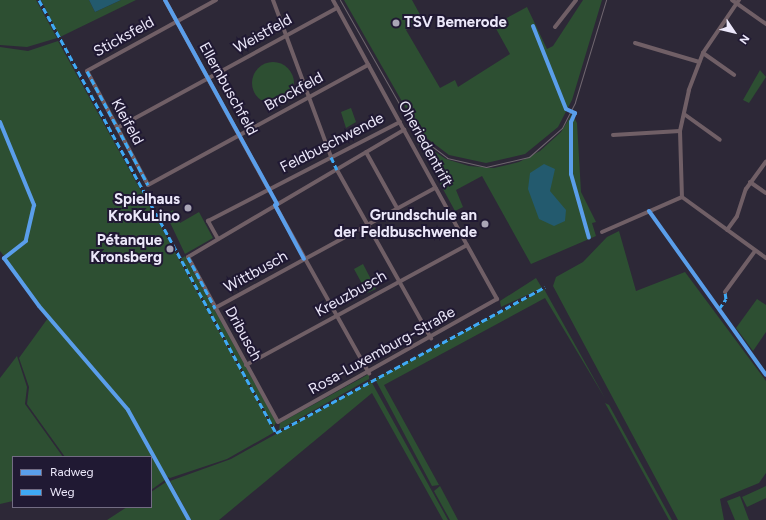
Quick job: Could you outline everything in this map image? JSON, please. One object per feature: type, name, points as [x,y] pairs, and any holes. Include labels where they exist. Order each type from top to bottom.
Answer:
[{"type":"street","name":"Ellernbuschfeld","points":[[165,0],[269,190]]},
{"type":"street","name":"Sticksfeld","points":[[87,71],[216,0]]},
{"type":"street","points":[[272,0],[331,157]]},
{"type":"street","name":"Oheriedentrift","points":[[333,0],[497,299]]},
{"type":"street","points":[[554,27],[576,0]]},
{"type":"street","points":[[732,0],[738,2],[766,24]]},
{"type":"street","points":[[682,197],[680,131],[684,114],[703,53],[738,2]]},
{"type":"street","name":"Weistfeld","points":[[117,128],[337,8]]},
{"type":"street","points":[[635,43],[699,62]]},
{"type":"street","points":[[703,53],[734,75]]},
{"type":"street","name":"Brockfeld","points":[[148,185],[368,65]]},
{"type":"street","name":"Kleifeld","points":[[87,71],[148,185]]},
{"type":"street","points":[[684,114],[720,140]]},
{"type":"street","name":"Feldbuschwende","points":[[218,239],[208,221],[400,122]]},
{"type":"street","name":"Feldbuschwende","points":[[188,256],[404,130]]},
{"type":"street","points":[[613,135],[680,131]]},
{"type":"street","points":[[366,152],[397,208]]},
{"type":"street","points":[[727,230],[750,182],[766,161]]},
{"type":"street","points":[[337,170],[431,338]]},
{"type":"street","points":[[750,182],[766,194]]},
{"type":"street","name":"Wittbusch","points":[[215,308],[435,188]]},
{"type":"street","points":[[682,197],[766,258]]},
{"type":"street","points":[[602,232],[682,197]]},
{"type":"street","points":[[275,205],[369,373]]},
{"type":"street","name":"Kreuzbusch","points":[[246,365],[467,245]]},
{"type":"street","points":[[725,292],[755,251]]},
{"type":"street","name":"Dribusch","points":[[188,256],[278,422]]},
{"type":"street","name":"Rosa-Luxemburg-Straße","points":[[278,422],[369,373],[497,299]]},
{"type":"green space","points":[[0,0],[36,0],[57,38],[27,47],[0,45]]},
{"type":"green space","points":[[41,0],[89,0],[95,12],[121,0],[136,0],[60,37]]},
{"type":"green space","points":[[344,0],[412,0],[423,20],[406,30],[440,88],[455,80],[458,87],[510,54],[494,25],[527,7],[547,49],[553,46],[583,0],[602,0],[572,100],[558,127],[525,154],[486,163],[449,155],[420,133]]},
{"type":"green space","points":[[58,41],[273,429],[273,433],[227,459],[170,478],[165,476],[129,409],[35,300],[6,259],[27,241],[35,205],[0,121],[0,47],[28,51]]},
{"type":"green space","points":[[269,62],[277,62],[288,68],[294,79],[294,87],[288,98],[277,104],[269,104],[258,98],[252,87],[252,79],[258,68]]},
{"type":"green space","points":[[760,70],[766,77],[749,103],[743,100]]},
{"type":"green space","points":[[351,108],[356,122],[346,128],[341,112]]},
{"type":"green space","points":[[572,114],[577,123],[581,192],[596,222],[592,223],[596,236],[531,264],[482,176],[456,190],[463,207],[455,211],[408,125],[426,146],[446,159],[469,166],[494,168],[519,162],[540,151],[561,132]]},
{"type":"green space","points":[[0,125],[33,207],[26,239],[4,256],[0,251]]},
{"type":"green space","points":[[173,210],[180,223],[199,212],[213,238],[185,254],[166,214]]},
{"type":"green space","points":[[619,231],[636,291],[685,272],[766,381],[766,473],[759,483],[720,499],[724,520],[678,520],[553,286],[556,277],[583,262],[607,237]]},
{"type":"green space","points":[[185,256],[276,422],[274,427],[181,259]]},
{"type":"green space","points":[[363,264],[376,289],[367,293],[354,269]]},
{"type":"green space","points":[[536,278],[542,288],[501,307],[500,301]]},
{"type":"green space","points":[[544,289],[606,400],[545,298],[384,385],[439,485],[432,486],[375,379]]},
{"type":"green space","points":[[757,299],[766,305],[766,332],[753,351],[736,328]]},
{"type":"green space","points":[[48,318],[128,411],[165,480],[152,489],[152,456],[64,456],[27,404],[29,387],[19,358]]},
{"type":"green space","points":[[17,356],[27,387],[25,404],[62,456],[12,456],[12,501],[0,504],[0,378]]},
{"type":"green space","points":[[369,374],[369,379],[279,430],[280,423]]},
{"type":"green space","points":[[371,381],[448,520],[443,520],[372,393],[219,520],[191,520],[170,481],[231,459]]},
{"type":"green space","points":[[605,403],[609,405],[672,520],[669,520]]},
{"type":"green space","points":[[166,482],[189,520],[107,520],[125,508],[152,508],[152,491]]},
{"type":"green space","points":[[440,486],[458,520],[450,520],[434,491]]},
{"type":"green space","points":[[766,486],[766,498],[747,507],[742,497]]},
{"type":"green space","points":[[740,496],[749,520],[735,520],[727,501]]},
{"type":"water","points":[[89,0],[121,0],[95,12]]},
{"type":"water","points":[[544,164],[555,169],[550,191],[566,210],[565,221],[554,226],[539,219],[528,189],[530,173]]},
{"type":"tram line","points":[[340,0],[417,135],[447,158],[486,167],[529,157],[562,128],[575,102],[606,0]]},
{"type":"marked path","points":[[39,0],[276,433],[545,287]]},
{"type":"marked path","points":[[87,71],[148,185]]},
{"type":"marked path","points":[[331,157],[337,170]]},
{"type":"marked path","points":[[188,257],[215,308]]},
{"type":"marked path","points":[[719,309],[726,299],[725,292]]},
{"type":"cycle path","points":[[165,0],[277,204]]},
{"type":"cycle path","points":[[533,26],[566,109],[575,113],[571,122],[571,174],[589,238]]},
{"type":"cycle path","points":[[0,122],[34,205],[26,241],[4,258],[39,306],[128,410],[189,520]]},
{"type":"cycle path","points":[[275,205],[304,259]]},
{"type":"cycle path","points":[[649,211],[766,375]]},
{"type":"place","name":"TSV Bemerode","points":[[396,23]]},
{"type":"place","name":"Spielhaus KroKuLino","points":[[188,208]]},
{"type":"place","name":"Grundschule an der Feldbuschwende","points":[[485,224]]},
{"type":"place","name":"Pétanque Kronsberg","points":[[170,249]]}]
